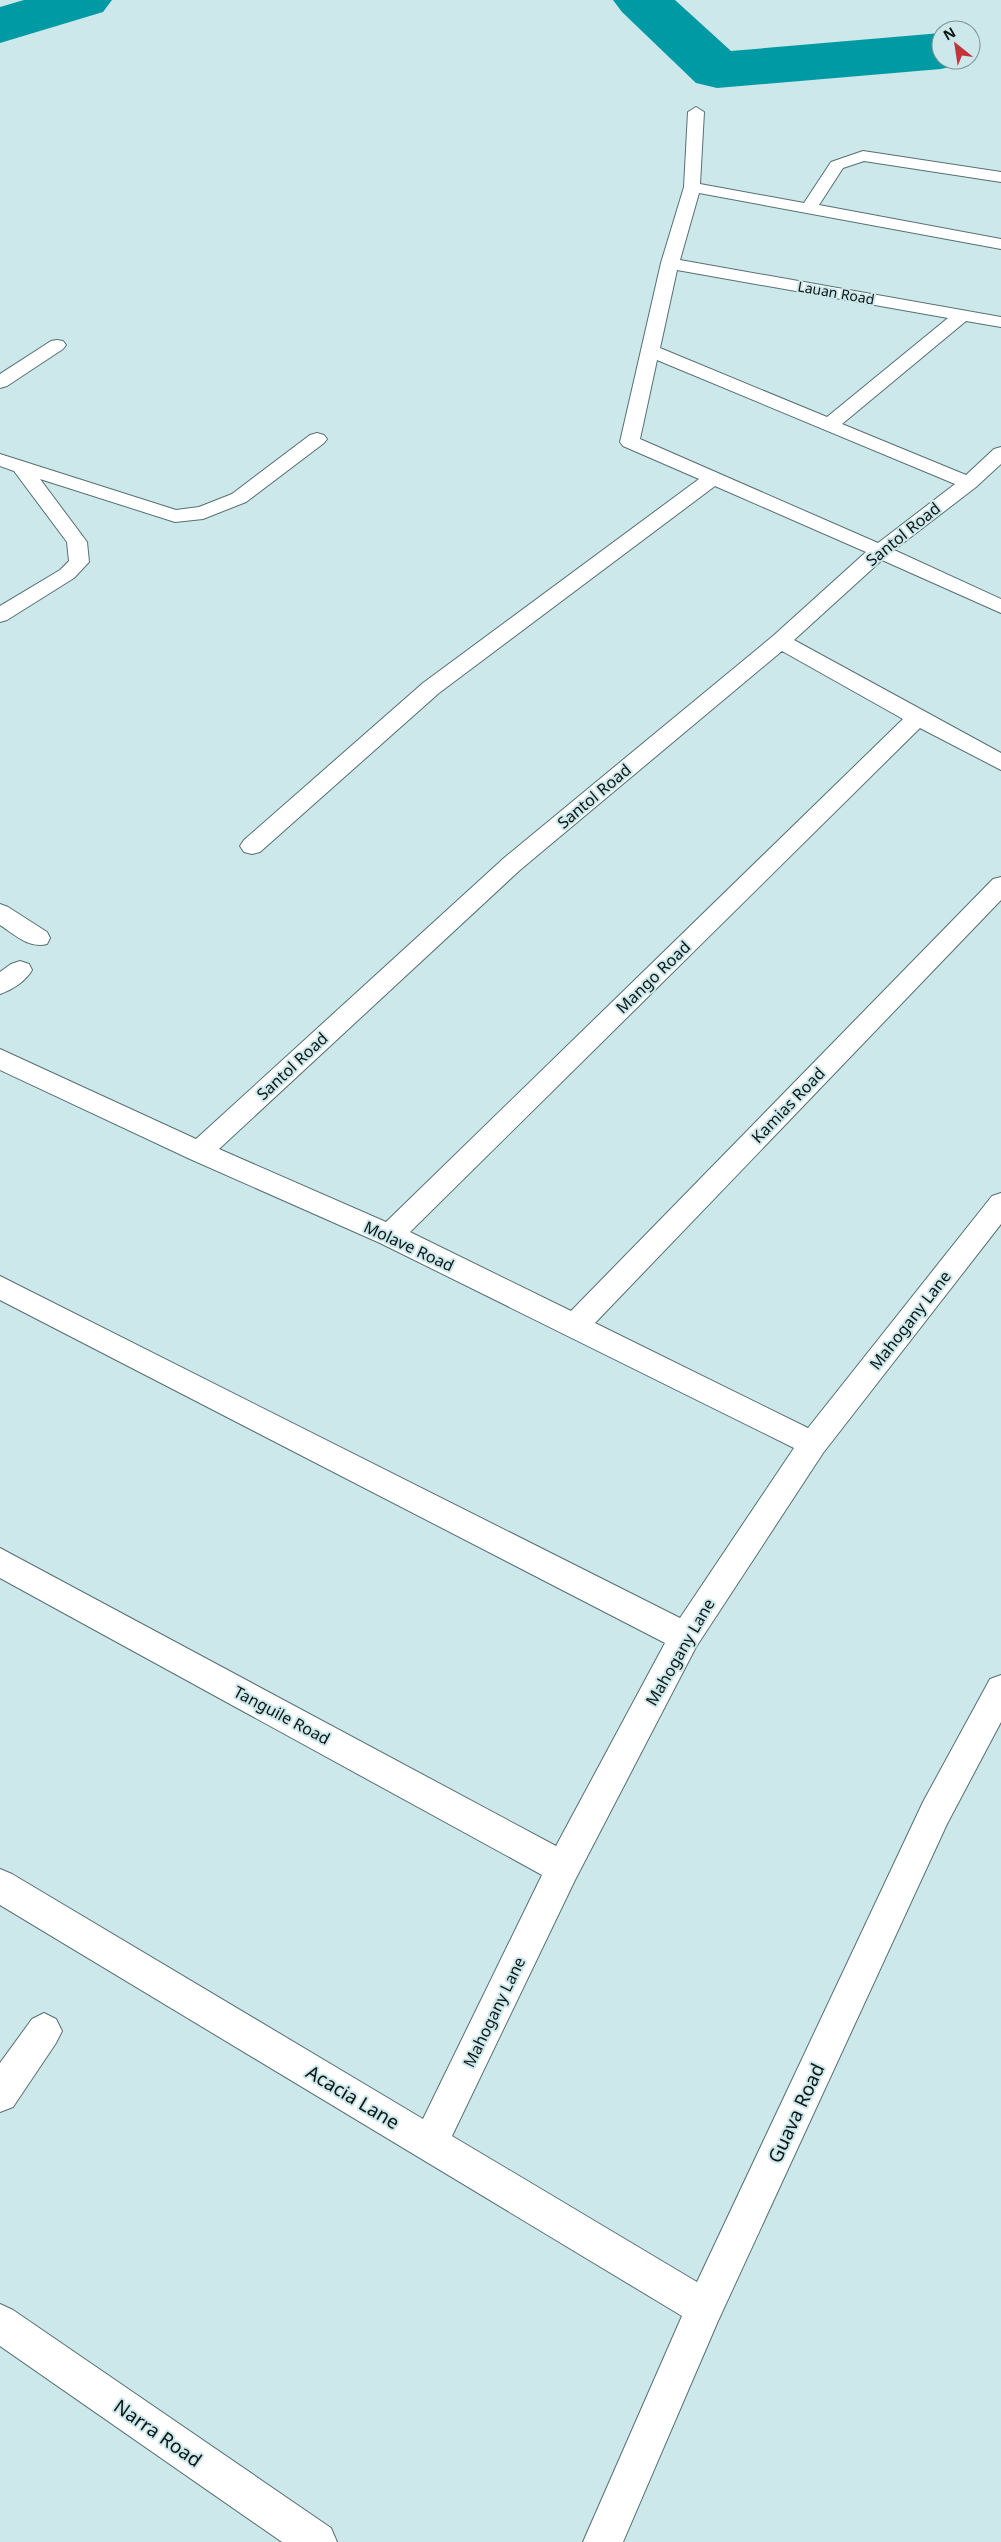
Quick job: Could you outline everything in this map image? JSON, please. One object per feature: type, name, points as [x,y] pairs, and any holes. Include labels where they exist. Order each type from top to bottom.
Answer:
[{"type":"street","points":[[696,112],[692,187],[670,263],[630,442],[1001,606]]},
{"type":"street","points":[[808,209],[837,165],[863,156],[1001,177]]},
{"type":"street","points":[[692,187],[1001,244]]},
{"type":"street","name":"Lauan Road","points":[[670,263],[1001,322]]},
{"type":"street","points":[[830,424],[962,315]]},
{"type":"street","points":[[0,382],[57,345]]},
{"type":"street","points":[[651,351],[969,483]]},
{"type":"street","points":[[0,460],[175,516],[203,513],[239,498],[317,440]]},
{"type":"street","name":"Santol Road","points":[[199,1152],[512,864],[780,640],[880,551],[969,483],[1001,453]]},
{"type":"street","points":[[0,615],[67,574],[79,562],[77,542],[20,466]]},
{"type":"street","points":[[252,846],[431,688],[713,478]]},
{"type":"street","points":[[780,640],[917,718],[1001,763]]},
{"type":"street","name":"Mango Road","points":[[390,1236],[917,718]]},
{"type":"street","name":"Kamias Road","points":[[576,1325],[1001,885]]},
{"type":"street","points":[[0,913],[38,938]]},
{"type":"street","points":[[0,986],[20,970]]},
{"type":"street","name":"Molave Road","points":[[0,1059],[199,1152],[390,1236],[576,1325],[813,1444]]},
{"type":"street","name":"Mahogany Lane","points":[[430,2144],[564,1868],[685,1637],[813,1444],[1001,1204]]},
{"type":"street","points":[[0,1287],[685,1637]]},
{"type":"street","name":"Tanguile Road","points":[[0,1562],[564,1868]]},
{"type":"street","name":"Guava Road","points":[[602,2542],[706,2308],[935,1813],[1001,1690]]},
{"type":"street","name":"Acacia Lane","points":[[0,1886],[706,2308]]},
{"type":"street","points":[[0,2094],[44,2031]]},
{"type":"street","name":"Narra Road","points":[[0,2323],[317,2542]]},
{"type":"waterway","points":[[0,26],[83,0]]},
{"type":"waterway","points":[[642,0],[717,70],[931,52]]}]
